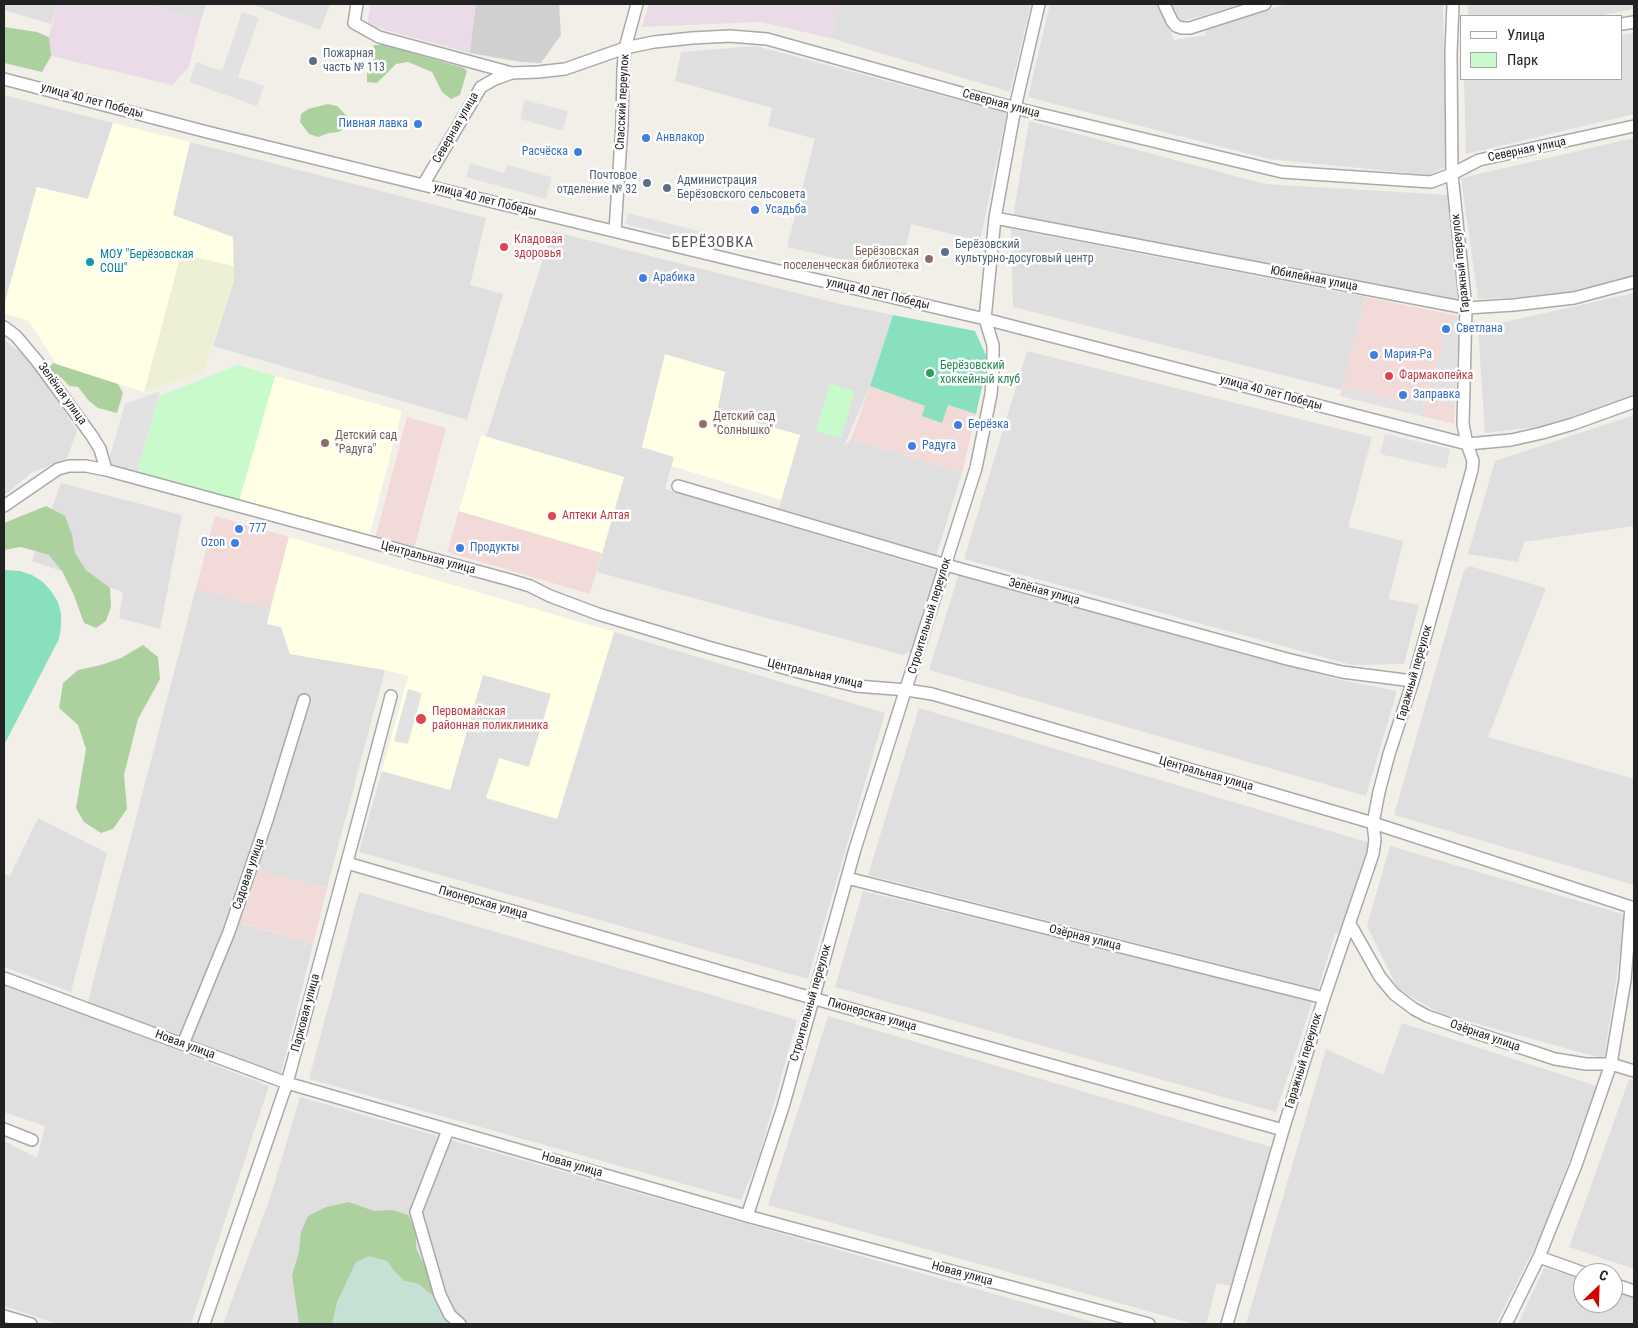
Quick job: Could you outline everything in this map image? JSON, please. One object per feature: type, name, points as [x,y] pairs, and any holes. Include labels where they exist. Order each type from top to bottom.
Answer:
[{"type":"street","points":[[357,4],[354,23],[379,37],[512,73]]},
{"type":"street","name":"Спасский переулок","points":[[615,231],[625,48],[637,4]]},
{"type":"street","name":"Строительный переулок","points":[[747,1216],[783,1107],[812,998],[884,757],[907,690],[976,468],[991,394],[994,355],[994,345],[985,319],[995,218],[1015,108],[1039,4]]},
{"type":"street","points":[[1164,4],[1172,21],[1176,26],[1182,28],[1190,28],[1265,4]]},
{"type":"street","name":"Гаражный переулок","points":[[1228,1324],[1283,1130],[1324,998],[1373,854],[1375,840],[1373,822],[1389,754],[1413,681],[1472,470],[1473,461],[1463,424],[1466,308],[1452,174],[1456,52],[1453,4]]},
{"type":"street","name":"Северная улица","points":[[423,185],[481,87],[495,79],[512,73],[565,68],[625,48],[692,38],[730,36],[767,39],[1015,108],[1282,172],[1431,182],[1479,160],[1634,126]]},
{"type":"street","name":"улица 40 лет Победы","points":[[4,79],[211,133],[423,185],[985,319],[1467,444],[1511,440],[1542,433],[1634,402]]},
{"type":"street","name":"Юбилейная улица","points":[[995,218],[1466,308],[1574,298],[1634,282]]},
{"type":"street","name":"Зелёная улица","points":[[4,327],[16,336],[37,361],[92,436],[100,449],[106,470]]},
{"type":"street","name":"Центральная улица","points":[[4,506],[58,469],[69,466],[86,466],[106,470],[510,580],[530,586],[550,596],[598,614],[708,647],[856,686],[932,694],[1373,822],[1633,908]]},
{"type":"street","name":"Зелёная улица","points":[[678,486],[946,565],[1287,659],[1342,672],[1413,681]]},
{"type":"street","name":"Парковая улица","points":[[204,1324],[287,1083],[391,696]]},
{"type":"street","name":"Садовая улица","points":[[183,1044],[229,932],[268,817],[304,700]]},
{"type":"street","name":"Пионерская улица","points":[[347,863],[812,998],[1283,1130]]},
{"type":"street","name":"Озёрная улица","points":[[847,878],[1324,998]]},
{"type":"street","points":[[1506,1324],[1539,1257],[1576,1165],[1611,1064],[1625,980],[1633,908]]},
{"type":"street","name":"Озёрная улица","points":[[1350,924],[1380,977],[1394,994],[1427,1016],[1555,1059],[1586,1064],[1611,1064],[1634,1071]]},
{"type":"street","name":"Новая улица","points":[[4,978],[287,1083],[747,1216],[1149,1324]]},
{"type":"street","points":[[4,1129],[32,1140]]},
{"type":"street","points":[[448,1130],[416,1212],[440,1295],[450,1315],[460,1324]]},
{"type":"street","points":[[1539,1257],[1573,1269]]},
{"type":"street","points":[[4,1316],[31,1324]]},
{"type":"shaded area","points":[[4,4],[57,4],[51,24],[4,10]]},
{"type":"shaded area","points":[[57,4],[144,4],[201,20],[189,67],[172,85],[51,56],[49,37]]},
{"type":"shaded area","points":[[144,4],[206,4],[201,20]]},
{"type":"shaded area","points":[[251,4],[330,4],[320,30]]},
{"type":"shaded area","points":[[371,4],[476,4],[470,53],[367,25]]},
{"type":"shaded area","points":[[476,4],[559,4],[561,35],[541,63],[521,62],[470,53]]},
{"type":"shaded area","points":[[649,4],[840,4],[830,38],[760,22],[642,27]]},
{"type":"shaded area","points":[[840,4],[1031,4],[1010,92],[830,38]]},
{"type":"shaded area","points":[[1050,4],[1159,4],[1174,40],[1206,35],[1205,28],[1288,4],[1443,4],[1447,166],[1429,175],[1269,159],[1028,97]]},
{"type":"shaded area","points":[[1172,4],[1242,4],[1180,22]]},
{"type":"shaded area","points":[[1468,4],[1634,4],[1634,9],[1602,15],[1468,15]]},
{"type":"shaded area","points":[[242,12],[259,18],[238,77],[264,86],[257,106],[189,82],[196,62],[222,71]]},
{"type":"shaded area","points":[[1634,33],[1634,114],[1466,154],[1464,80],[1623,80],[1623,35]]},
{"type":"shaded area","points":[[756,46],[1007,113],[980,241],[911,224],[900,273],[787,247],[815,139],[768,126],[772,108],[675,81],[681,52]]},
{"type":"shaded area","points":[[4,95],[113,123],[88,199],[37,187],[4,305]]},
{"type":"shaded area","points":[[525,100],[568,111],[563,131],[520,119]]},
{"type":"shaded area","points":[[1029,121],[1265,184],[1449,195],[1460,302],[1013,217]]},
{"type":"shaded area","points":[[113,123],[190,142],[173,215],[233,237],[234,280],[204,372],[144,392],[57,365],[29,321],[4,313],[4,306],[37,187],[88,199]]},
{"type":"shaded area","points":[[1634,138],[1634,276],[1563,295],[1478,299],[1461,178]]},
{"type":"shaded area","points":[[190,142],[486,218],[470,285],[503,294],[467,420],[213,346],[234,280],[234,266],[173,215]]},
{"type":"shaded area","points":[[470,163],[504,173],[507,165],[552,177],[546,199],[466,177]]},
{"type":"shaded area","points":[[628,213],[703,232],[700,243],[625,224]]},
{"type":"shaded area","points":[[1011,229],[1366,297],[1342,390],[1013,307]]},
{"type":"shaded area","points":[[552,231],[840,304],[893,315],[870,386],[844,446],[851,439],[962,473],[936,556],[779,508],[800,435],[716,412],[725,372],[665,355],[642,447],[674,457],[665,489],[938,571],[911,651],[903,655],[597,572],[624,477],[486,437]]},
{"type":"shaded area","points":[[181,254],[234,266],[234,280],[204,372],[144,392]]},
{"type":"shaded area","points":[[1634,293],[1634,395],[1553,425],[1485,433],[1478,328]]},
{"type":"shaded area","points":[[1366,297],[1459,316],[1454,424],[1340,396]]},
{"type":"shaded area","points":[[1449,318],[1459,320],[1455,405],[1429,399]]},
{"type":"shaded area","points":[[4,340],[31,360],[77,431],[67,458],[31,473],[4,496]]},
{"type":"shaded area","points":[[1027,351],[1372,437],[1348,527],[1403,541],[1389,599],[1419,605],[1404,664],[1352,665],[964,559]]},
{"type":"shaded area","name":"Детский сад \"Солнышко\"","points":[[665,354],[725,372],[717,412],[800,435],[781,500],[672,466],[674,457],[642,447]]},
{"type":"shaded area","name":"Детский сад \"Радуга\"","points":[[275,376],[402,411],[369,537],[239,501]]},
{"type":"shaded area","points":[[870,386],[926,406],[942,423],[948,405],[976,414],[962,473],[851,439]]},
{"type":"shaded area","points":[[1347,388],[1408,403],[1410,398],[1426,402],[1423,416],[1345,397]]},
{"type":"shaded area","points":[[160,391],[137,473],[107,466],[125,404]]},
{"type":"shaded area","points":[[1634,415],[1634,526],[1524,542],[1518,562],[1468,554],[1495,461]]},
{"type":"shaded area","points":[[407,417],[446,428],[414,549],[375,539]]},
{"type":"shaded area","points":[[1385,434],[1450,449],[1446,469],[1380,454]]},
{"type":"shaded area","points":[[481,435],[624,477],[602,553],[459,511]]},
{"type":"shaded area","points":[[61,483],[182,515],[160,629],[119,618],[123,592],[32,561]]},
{"type":"shaded area","points":[[459,511],[602,553],[590,594],[447,552]]},
{"type":"shaded area","points":[[215,516],[289,537],[270,609],[196,588]]},
{"type":"shaded area","points":[[289,537],[614,632],[557,819],[486,798],[499,758],[529,767],[551,694],[483,675],[450,790],[382,771],[408,676],[385,670],[290,654],[281,627],[267,624]]},
{"type":"shaded area","points":[[1469,566],[1546,588],[1488,737],[1634,779],[1634,885],[1394,815],[1464,570]]},
{"type":"shaded area","points":[[959,573],[1336,679],[1397,691],[1366,796],[929,670]]},
{"type":"shaded area","points":[[196,588],[270,609],[267,624],[281,627],[290,654],[385,670],[327,888],[258,871],[241,923],[313,944],[281,1073],[87,1005]]},
{"type":"shaded area","points":[[614,632],[885,713],[808,979],[359,852],[382,771],[450,790],[483,674],[551,694],[529,767],[557,819]]},
{"type":"shaded area","points":[[408,689],[422,693],[408,744],[394,741]]},
{"type":"shaded area","points":[[919,708],[1370,843],[1344,930],[1335,934],[1318,989],[868,875]]},
{"type":"shaded area","points":[[38,818],[107,853],[71,992],[4,967],[4,874],[10,876]]},
{"type":"shaded area","points":[[1390,846],[1626,915],[1604,1059],[1439,1013],[1398,989],[1367,926]]},
{"type":"shaded area","points":[[258,871],[327,888],[313,944],[240,922]]},
{"type":"shaded area","points":[[863,891],[1313,1000],[1276,1112],[835,987]]},
{"type":"shaded area","points":[[359,892],[797,1020],[758,1160],[741,1200],[309,1079]]},
{"type":"shaded area","points":[[4,983],[269,1086],[191,1324],[58,1324],[4,1306],[4,1141],[37,1158],[45,1126],[4,1112]]},
{"type":"shaded area","points":[[828,1016],[1271,1147],[1232,1286],[1217,1283],[1206,1324],[1194,1324],[768,1205]]},
{"type":"shaded area","points":[[1402,1023],[1597,1086],[1543,1231],[1496,1324],[1246,1324],[1326,1049],[1383,1075]]},
{"type":"shaded area","points":[[1629,1079],[1634,1081],[1634,1269],[1623,1265],[1623,1263],[1616,1263],[1569,1247]]},
{"type":"shaded area","points":[[300,1097],[1100,1324],[223,1324],[270,1198]]},
{"type":"shaded area","points":[[369,1256],[387,1261],[404,1281],[419,1284],[432,1296],[440,1290],[447,1322],[445,1324],[332,1324],[337,1302],[356,1262]]},
{"type":"shaded area","points":[[1544,1268],[1573,1276],[1573,1313],[1623,1313],[1623,1291],[1634,1294],[1634,1324],[1518,1324]]},
{"type":"green space","points":[[4,27],[37,32],[49,37],[51,56],[42,72],[4,63]]},
{"type":"green space","points":[[374,45],[385,45],[464,68],[467,71],[460,95],[451,99],[442,92],[432,72],[408,62],[396,64],[377,83],[367,82]]},
{"type":"green space","points":[[328,104],[337,106],[349,118],[347,127],[339,132],[318,137],[309,134],[300,122],[301,114],[308,109]]},
{"type":"green space","name":"Берёзовский хоккейный клуб","points":[[893,315],[975,331],[988,360],[976,414],[948,405],[942,423],[922,416],[925,406],[870,386]]},
{"type":"green space","points":[[53,363],[118,384],[123,393],[117,413],[98,408],[89,401],[78,387],[69,386],[62,378],[50,372],[49,368]]},
{"type":"green space","points":[[238,365],[275,376],[239,501],[137,473],[159,396]]},
{"type":"green space","points":[[830,383],[855,391],[841,438],[816,431]]},
{"type":"green space","points":[[46,506],[65,516],[72,535],[75,553],[86,570],[110,588],[111,607],[106,621],[96,628],[84,623],[73,593],[62,571],[49,555],[21,547],[4,550],[4,523]]},
{"type":"green space","points":[[4,570],[20,571],[32,575],[43,582],[58,602],[61,614],[61,627],[59,639],[4,745]]},
{"type":"green space","points":[[143,645],[158,657],[160,679],[138,719],[124,775],[127,809],[113,829],[101,833],[84,822],[76,808],[86,749],[78,725],[59,708],[63,683],[78,670],[121,658]]},
{"type":"green space","points":[[349,1202],[374,1211],[393,1210],[408,1215],[416,1229],[416,1248],[422,1261],[438,1274],[440,1290],[433,1296],[419,1284],[404,1281],[387,1261],[356,1262],[332,1324],[299,1324],[292,1275],[299,1252],[301,1232],[308,1216],[326,1207]]},
{"type":"place","name":"Пожарная часть № 113","points":[[313,61]]},
{"type":"place","name":"Пивная лавка","points":[[418,124]]},
{"type":"place","name":"Анвлакор","points":[[646,138]]},
{"type":"place","name":"Расчёска","points":[[578,152]]},
{"type":"place","name":"Почтовое отделение № 32","points":[[647,183]]},
{"type":"place","name":"Администрация Берёзовского сельсовета","points":[[667,188]]},
{"type":"place","name":"Усадьба","points":[[755,210]]},
{"type":"place","name":"Кладовая здоровья","points":[[504,247]]},
{"type":"place","name":"Берёзовский культурно-досуговый центр","points":[[945,252]]},
{"type":"place","name":"Берёзовская поселенческая библиотека","points":[[929,259]]},
{"type":"place","name":"МОУ \"Берёзовская СОШ\"","points":[[90,262]]},
{"type":"place","name":"Арабика","points":[[643,278]]},
{"type":"place","name":"Светлана","points":[[1446,329]]},
{"type":"place","name":"Мария-Ра","points":[[1374,355]]},
{"type":"place","name":"Берёзовский хоккейный клуб","points":[[930,373]]},
{"type":"place","name":"Фармакопейка","points":[[1389,376]]},
{"type":"place","name":"Заправка","points":[[1403,395]]},
{"type":"place","name":"Детский сад \"Солнышко\"","points":[[703,424]]},
{"type":"place","name":"Берёзка","points":[[958,425]]},
{"type":"place","name":"Детский сад \"Радуга\"","points":[[325,443]]},
{"type":"place","name":"Радуга","points":[[912,446]]},
{"type":"place","name":"Аптеки Алтая","points":[[552,516]]},
{"type":"place","name":"777","points":[[239,529]]},
{"type":"place","name":"Ozon","points":[[235,543]]},
{"type":"place","name":"Продукты","points":[[460,548]]},
{"type":"place","name":"Первомайская районная поликлиника","points":[[421,719]]},
{"type":"district","name":"БЕРЁЗОВКА","points":[[713,243]]}]
